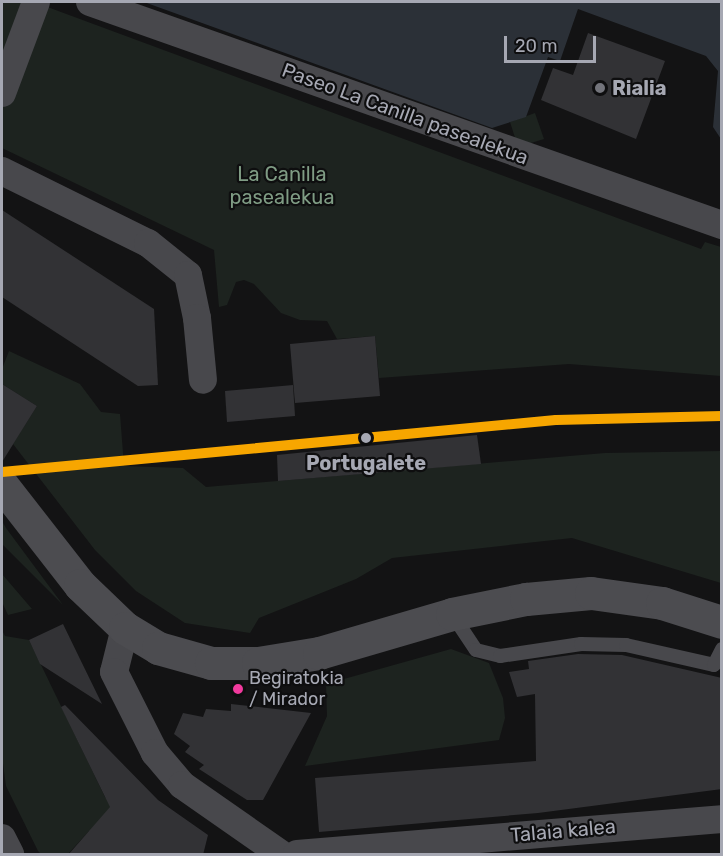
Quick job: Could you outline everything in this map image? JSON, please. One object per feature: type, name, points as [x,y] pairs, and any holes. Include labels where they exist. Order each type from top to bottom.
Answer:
[{"type":"street","points":[[2,93],[36,2]]},
{"type":"street","name":"Paseo La Canilla pasealekua","points":[[90,2],[722,225]]},
{"type":"street","points":[[2,171],[148,243],[188,275],[198,318],[203,380]]},
{"type":"street","points":[[2,485],[80,585],[126,628],[158,648],[188,658],[258,663],[319,653],[452,614],[526,598],[591,594],[662,603],[722,622]]},
{"type":"street","points":[[126,628],[114,672],[155,753],[182,785],[271,852]]},
{"type":"street","name":"Talaia kalea","points":[[297,855],[722,819]]},
{"type":"street","points":[[2,838],[10,855]]},
{"type":"lane","points":[[452,614],[476,650],[500,656],[581,644],[626,645],[718,667],[722,649]]},
{"type":"green space","name":"La Canilla pasealekua","points":[[2,2],[34,2],[701,249],[705,242],[721,247],[721,376],[569,364],[379,378],[375,336],[337,339],[327,321],[300,320],[281,313],[254,284],[244,280],[236,282],[227,305],[219,307],[214,250],[2,148]]},
{"type":"green space","points":[[535,113],[544,139],[518,147],[510,122]]},
{"type":"green space","points":[[9,351],[80,384],[101,412],[120,414],[124,466],[183,468],[206,487],[605,453],[721,451],[721,583],[572,538],[392,558],[356,579],[259,618],[250,633],[185,623],[136,591],[95,550],[13,444],[37,406],[2,384],[2,369]]},
{"type":"green space","points":[[2,521],[6,528],[63,605],[2,544]]},
{"type":"green space","points":[[2,574],[32,609],[8,615],[2,602]]},
{"type":"green space","points":[[2,630],[5,636],[29,640],[105,797],[129,822],[115,854],[89,831],[68,854],[41,854],[38,851],[6,786],[2,756]]},
{"type":"green space","points":[[451,649],[489,663],[503,698],[505,718],[499,740],[305,766],[327,716],[326,684]]},
{"type":"shaded area","points":[[144,2],[721,2],[721,139],[713,127],[718,71],[706,56],[578,9],[560,61],[548,57],[526,117],[492,128]]},
{"type":"building","name":"Rialia","points":[[588,33],[665,61],[636,139],[541,100],[553,68],[573,75]]},
{"type":"building","points":[[2,210],[154,309],[158,385],[138,386],[2,297]]},
{"type":"building","points":[[375,336],[380,396],[295,403],[290,344]]},
{"type":"building","points":[[2,384],[37,406],[2,462]]},
{"type":"building","points":[[293,385],[295,416],[227,422],[225,391]]},
{"type":"building","points":[[477,435],[481,464],[278,481],[277,455]]},
{"type":"building","points":[[63,624],[102,704],[40,664],[29,640]]},
{"type":"building","points":[[578,654],[622,655],[722,678],[722,789],[538,813],[319,832],[315,778],[536,761],[535,694],[517,697],[509,672],[529,669],[528,661]]},
{"type":"building","points":[[231,704],[311,713],[263,800],[247,800],[199,769],[204,765],[185,752],[190,746],[174,734],[183,713],[203,717],[206,709],[231,711]]},
{"type":"building","points":[[65,705],[158,800],[208,835],[203,855],[68,855],[110,807],[61,707]]},
{"type":"transit line","points":[[2,472],[556,420],[722,416]]},
{"type":"place","name":"Rialia","points":[[600,88]]},
{"type":"place","name":"Portugalete","points":[[366,438]]},
{"type":"place","name":"Begiratokia / Mirador","points":[[238,689]]}]
